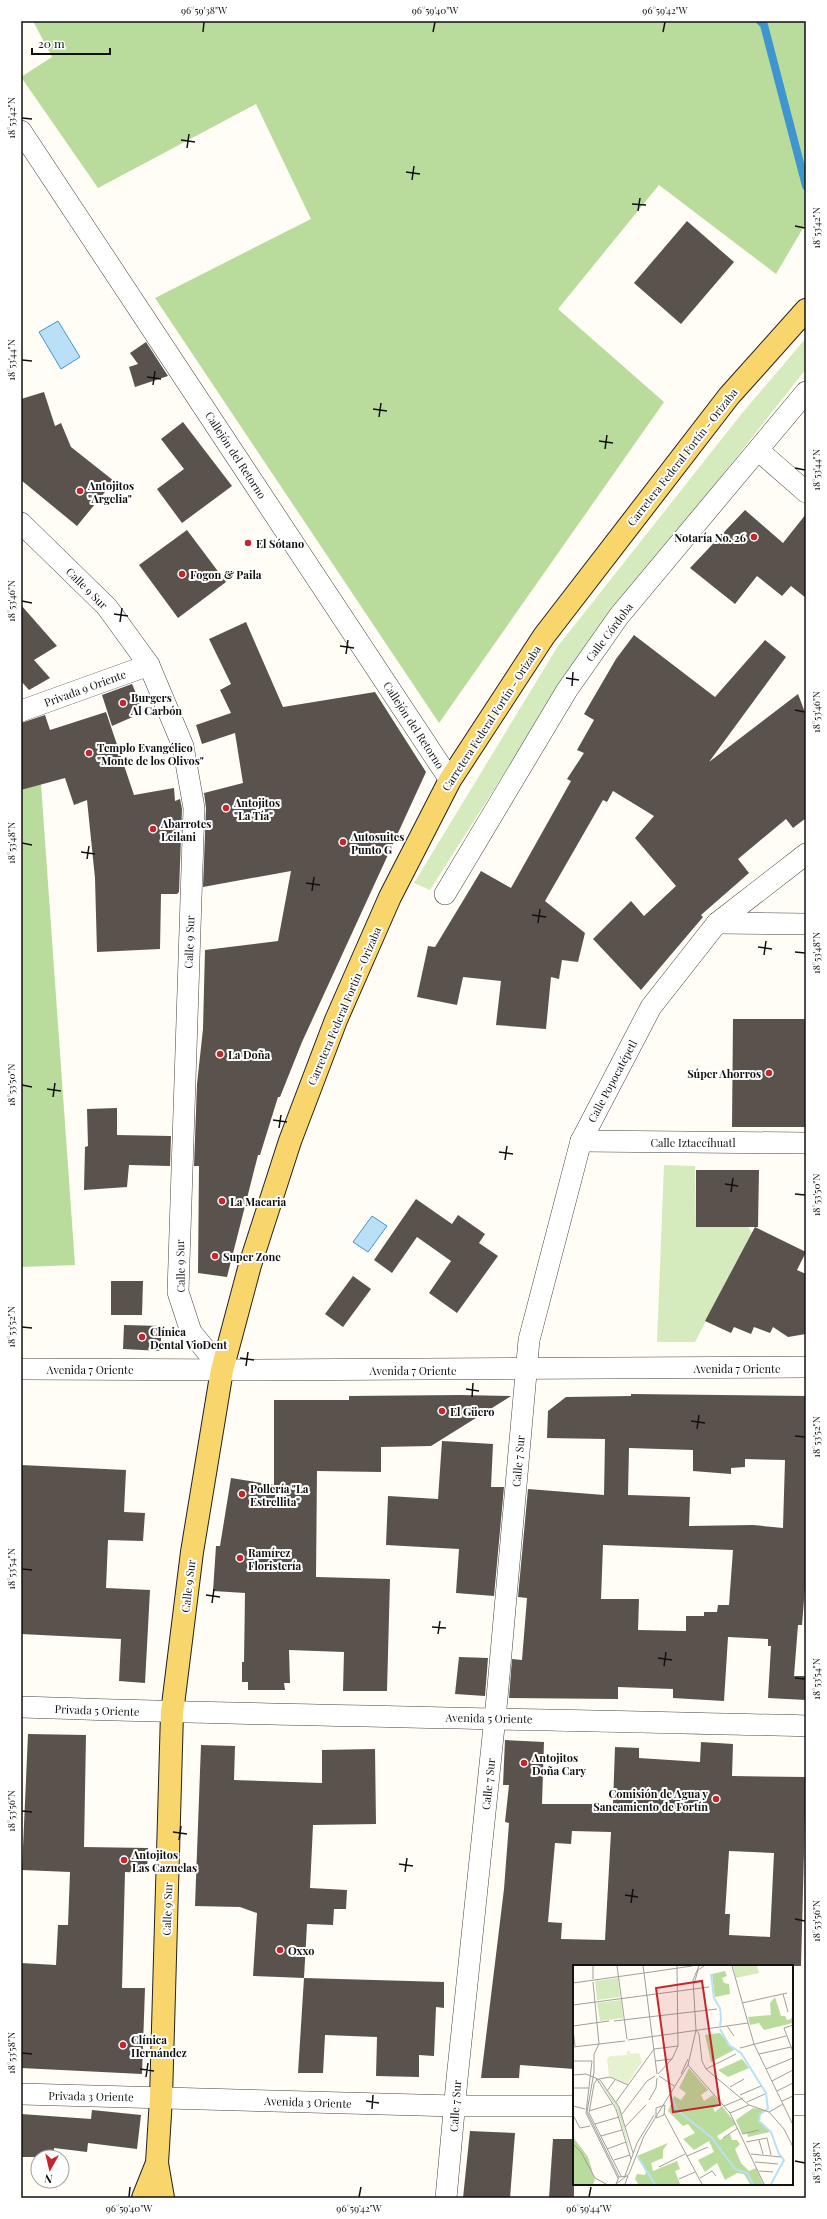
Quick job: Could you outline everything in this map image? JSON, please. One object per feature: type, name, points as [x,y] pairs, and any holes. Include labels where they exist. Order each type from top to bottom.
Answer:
[{"type":"main road","name":"Carretera Federal Fortín - Orizaba","points":[[222,1370],[250,1265],[283,1163],[336,1020],[390,897],[450,780],[544,636],[729,396],[806,310]]},
{"type":"main road","name":"Calle 9 Sur","points":[[157,2163],[161,2098],[172,1713],[192,1552],[222,1370]]},
{"type":"main road","points":[[144,2198],[157,2163]]},
{"type":"main road","points":[[157,2163],[163,2198]]},
{"type":"street","name":"Callejón del Retorno","points":[[21,131],[450,780]]},
{"type":"street","name":"Calle Córdoba","points":[[445,894],[567,690],[620,616],[759,451],[806,392]]},
{"type":"street","points":[[759,451],[806,492]]},
{"type":"street","name":"Calle 9 Sur","points":[[21,523],[107,607],[149,665],[183,746],[194,808],[178,1292],[191,1332],[222,1370]]},
{"type":"street","name":"Privada 9 Oriente","points":[[21,711],[149,665]]},
{"type":"street","name":"Calle Popocatépetl","points":[[525,1369],[529,1340],[581,1141],[652,1007],[717,923],[806,854]]},
{"type":"street","points":[[717,923],[806,924]]},
{"type":"street","name":"Calle Iztaccíhuatl","points":[[581,1141],[806,1143]]},
{"type":"street","name":"Avenida 7 Oriente","points":[[21,1369],[222,1370],[806,1367]]},
{"type":"street","name":"Calle 7 Sur","points":[[446,2198],[494,1717],[525,1369]]},
{"type":"street","name":"Privada 5 Oriente","points":[[21,1707],[172,1713]]},
{"type":"street","name":"Avenida 5 Oriente","points":[[172,1713],[494,1717],[806,1726]]},
{"type":"street","name":"Privada 3 Oriente","points":[[21,2094],[161,2098]]},
{"type":"street","name":"Avenida 3 Oriente","points":[[161,2098],[455,2106],[573,2106]]},
{"type":"street","points":[[793,2105],[806,2105]]},
{"type":"green space","points":[[33,21],[806,21],[806,223],[776,274],[659,185],[558,309],[664,402],[439,723],[155,298],[311,219],[256,104],[98,188],[21,77],[52,57]]},
{"type":"green space","points":[[806,338],[806,369],[578,658],[430,890],[414,883],[558,646],[743,412]]},
{"type":"green space","points":[[41,784],[75,1265],[21,1267],[21,790]]},
{"type":"green space","points":[[664,1165],[695,1166],[696,1227],[748,1227],[752,1233],[695,1342],[657,1342]]},
{"type":"water","points":[[58,321],[80,357],[61,369],[39,332]]},
{"type":"water","points":[[372,1216],[387,1226],[368,1252],[353,1242]]},
{"type":"building","points":[[687,221],[734,262],[681,324],[634,283]]},
{"type":"building","points":[[146,342],[168,376],[135,387],[129,367],[138,364],[130,353]]},
{"type":"building","points":[[44,392],[55,426],[61,423],[71,447],[114,481],[77,526],[21,480],[21,399]]},
{"type":"building","points":[[183,422],[232,486],[182,523],[157,489],[184,469],[161,439]]},
{"type":"building","points":[[745,510],[783,543],[806,514],[806,598],[791,586],[782,596],[757,576],[735,604],[690,568]]},
{"type":"building","name":"Fogon & Paila","points":[[187,530],[226,582],[178,618],[139,565]]},
{"type":"building","points":[[21,605],[57,646],[34,660],[50,678],[29,690],[21,681]]},
{"type":"building","points":[[246,622],[283,707],[375,692],[426,772],[302,1042],[280,1097],[278,1097],[260,1155],[258,1155],[227,1277],[198,1273],[199,1166],[194,1166],[197,1084],[203,1029],[205,950],[278,941],[291,871],[203,887],[206,808],[204,793],[243,783],[235,733],[202,744],[196,725],[231,713],[220,690],[231,684],[209,639]]},
{"type":"building","points":[[634,635],[715,697],[765,640],[786,657],[709,762],[798,694],[806,715],[806,818],[793,828],[786,819],[738,859],[749,873],[701,915],[703,917],[641,990],[593,939],[631,901],[644,916],[676,886],[635,838],[654,816],[613,791],[607,802],[603,800],[545,901],[585,933],[578,962],[562,960],[559,979],[551,977],[546,1029],[496,1025],[501,981],[463,977],[457,1005],[417,997],[428,946],[435,947],[481,871],[511,888],[571,781],[567,779],[584,753],[577,750],[594,720],[584,714],[616,659]]},
{"type":"building","name":"Burgers Al Carbón","points":[[132,684],[144,712],[112,726],[102,695]]},
{"type":"building","points":[[106,712],[134,795],[174,788],[175,801],[180,799],[182,809],[179,892],[177,894],[161,894],[160,949],[97,952],[95,878],[87,800],[74,805],[65,778],[21,790],[21,723],[45,715],[50,730]]},
{"type":"building","name":"Súper Ahorros","points":[[733,1019],[806,1019],[806,1127],[732,1127]]},
{"type":"building","points":[[117,1108],[117,1135],[171,1136],[170,1166],[129,1165],[127,1187],[84,1190],[85,1147],[88,1146],[87,1109]]},
{"type":"building","points":[[696,1170],[759,1170],[758,1227],[696,1227]]},
{"type":"building","points":[[416,1199],[452,1224],[458,1215],[485,1234],[479,1243],[498,1256],[457,1313],[429,1293],[451,1261],[417,1237],[392,1273],[374,1260]]},
{"type":"building","points":[[755,1227],[806,1252],[797,1270],[806,1274],[806,1334],[788,1337],[773,1327],[770,1333],[754,1327],[751,1334],[734,1327],[731,1333],[705,1321]]},
{"type":"building","points":[[353,1276],[371,1289],[343,1327],[325,1314]]},
{"type":"building","points":[[111,1281],[143,1281],[142,1315],[111,1315]]},
{"type":"building","name":"Clínica Dental VioDent","points":[[124,1325],[161,1326],[161,1351],[123,1349]]},
{"type":"building","points":[[631,1394],[806,1396],[806,1575],[802,1625],[798,1625],[794,1676],[806,1676],[806,1700],[768,1698],[771,1646],[768,1646],[768,1639],[728,1637],[724,1701],[673,1698],[673,1689],[618,1687],[618,1699],[509,1698],[512,1659],[522,1660],[527,1598],[518,1597],[528,1489],[604,1495],[605,1439],[547,1438],[548,1411],[566,1397],[631,1396]],"holes":[[[629,1448],[693,1450],[693,1471],[731,1474],[731,1468],[745,1467],[745,1459],[785,1460],[783,1528],[753,1525],[689,1526],[690,1497],[628,1495]],[[603,1545],[733,1550],[729,1605],[718,1605],[717,1612],[704,1612],[704,1616],[686,1616],[686,1631],[638,1630],[639,1599],[601,1599]]]},
{"type":"building","points":[[349,1396],[511,1396],[431,1446],[381,1447],[381,1472],[317,1471],[316,1577],[390,1579],[387,1691],[343,1691],[344,1652],[289,1650],[290,1683],[284,1683],[285,1690],[248,1690],[248,1682],[242,1682],[242,1662],[244,1662],[245,1593],[213,1591],[216,1546],[220,1546],[231,1478],[274,1485],[274,1400],[349,1400]]},
{"type":"building","points":[[442,1441],[493,1444],[491,1487],[504,1487],[494,1596],[456,1593],[459,1549],[386,1545],[388,1496],[438,1499]]},
{"type":"building","points":[[21,1465],[126,1470],[124,1512],[145,1513],[143,1541],[108,1540],[106,1588],[150,1590],[145,1683],[119,1681],[121,1639],[21,1634]]},
{"type":"building","points":[[459,1657],[488,1658],[485,1696],[455,1694]]},
{"type":"building","points":[[28,1734],[86,1735],[84,1847],[148,1848],[147,1873],[125,1872],[122,1988],[145,1988],[142,2074],[21,2068],[21,1963],[56,1965],[58,1925],[68,1925],[70,1872],[22,1870]]},
{"type":"building","points":[[505,1740],[544,1742],[542,1804],[613,1804],[615,1747],[639,1748],[639,1758],[700,1762],[701,1742],[733,1744],[732,1776],[806,1777],[801,1966],[574,1964],[573,2069],[520,2065],[519,2078],[481,2078],[504,1889],[509,1823],[505,1822],[509,1785],[503,1785]],"holes":[[[572,1831],[611,1832],[605,1940],[561,1939],[562,1923],[548,1922],[555,1843],[571,1844]],[[729,1851],[774,1853],[770,1937],[729,1935],[730,1914],[725,1914]]]},
{"type":"building","points":[[201,1745],[235,1746],[234,1780],[322,1783],[322,1750],[375,1749],[376,1824],[313,1825],[310,1888],[347,1890],[346,1909],[334,1909],[333,1925],[307,1924],[304,1978],[253,1976],[257,1913],[240,1907],[195,1906]]},
{"type":"building","points":[[304,1978],[444,1982],[444,2008],[436,2007],[434,2056],[419,2055],[419,2077],[376,2076],[377,2037],[325,2035],[323,2073],[298,2073]]},
{"type":"building","points":[[92,2110],[141,2115],[137,2149],[88,2143],[87,2152],[54,2148],[30,2149],[30,2157],[21,2157],[21,2114],[91,2119]]},
{"type":"building","points":[[470,2131],[515,2133],[510,2198],[463,2198]]},
{"type":"building","points":[[553,2139],[573,2139],[574,2198],[549,2198]]},
{"type":"waterway","points":[[760,21],[764,25],[806,186]]},
{"type":"place","name":"Antojitos \"Argelia\"","points":[[80,491]]},
{"type":"place","name":"Notaría No. 26","points":[[754,537]]},
{"type":"place","name":"El Sótano","points":[[248,543]]},
{"type":"place","name":"Fogon & Paila","points":[[182,574]]},
{"type":"place","name":"Burgers Al Carbón","points":[[123,703]]},
{"type":"place","name":"Templo Evangélico \"Monte de los Olivos\"","points":[[89,753]]},
{"type":"place","name":"Antojitos \"La Tía\"","points":[[226,808]]},
{"type":"place","name":"Abarrotes Leilani","points":[[153,829]]},
{"type":"place","name":"Autosuites Punto G","points":[[343,842]]},
{"type":"place","name":"La Doña","points":[[220,1054]]},
{"type":"place","name":"Súper Ahorros","points":[[769,1073]]},
{"type":"place","name":"La Macaria","points":[[222,1201]]},
{"type":"place","name":"Super Zone","points":[[215,1256]]},
{"type":"place","name":"Clínica Dental VioDent","points":[[142,1337]]},
{"type":"place","name":"El Güero","points":[[442,1411]]},
{"type":"place","name":"Pollería \"La Estrellita\"","points":[[242,1494]]},
{"type":"place","name":"Ramírez Floristería","points":[[240,1558]]},
{"type":"place","name":"Antojitos Doña Cary","points":[[524,1763]]},
{"type":"place","name":"Comisión de Agua y Saneamiento de Fortín","points":[[716,1799]]},
{"type":"place","name":"Antojitos Las Cazuelas","points":[[124,1860]]},
{"type":"place","name":"Oxxo","points":[[280,1950]]},
{"type":"place","name":"Clínica Hernández","points":[[123,2045]]}]
